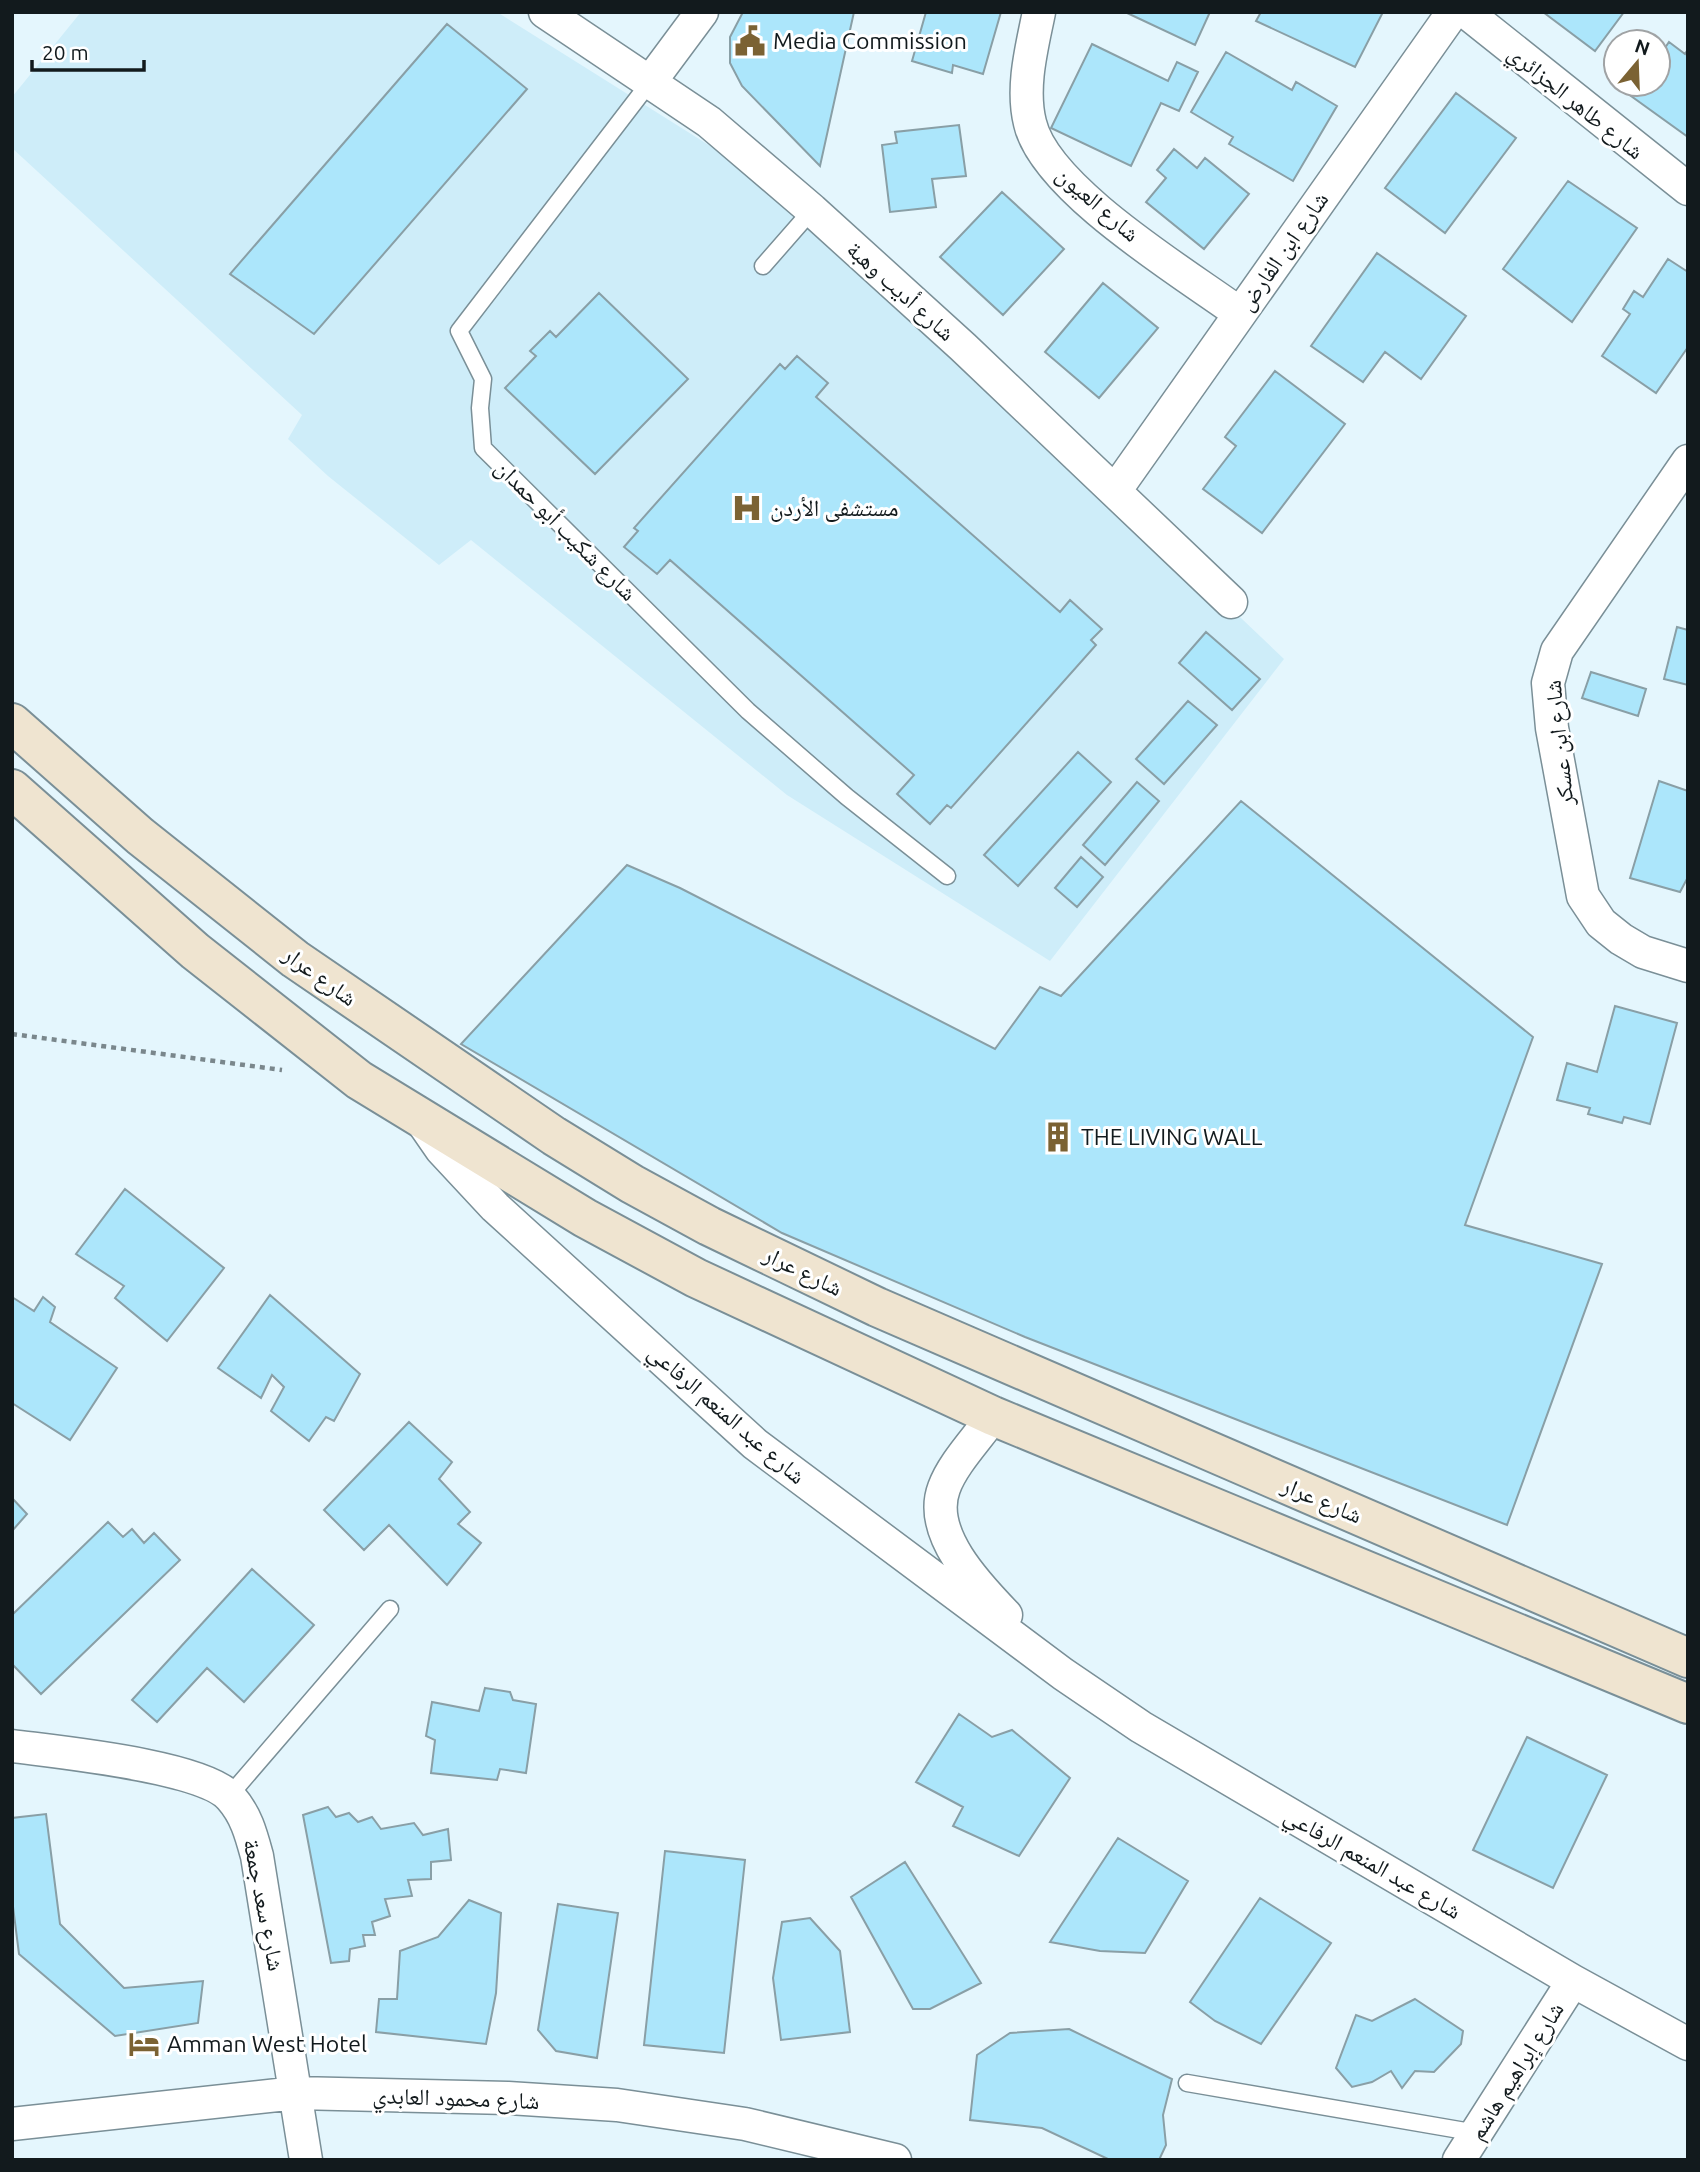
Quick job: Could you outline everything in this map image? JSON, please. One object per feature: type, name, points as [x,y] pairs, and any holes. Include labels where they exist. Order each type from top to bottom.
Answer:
[{"type":"main road","name":"شارع عرار","points":[[12,723],[140,836],[295,959],[554,1136],[632,1184],[709,1226],[877,1307],[1688,1658]]},
{"type":"main road","name":"شارع عرار","points":[[12,789],[195,951],[359,1080],[421,1121],[575,1212],[696,1278],[993,1416],[1688,1703]]},
{"type":"street","name":"شارع أديب وهبة","points":[[545,12],[709,122],[812,210],[963,346],[1231,602]]},
{"type":"street","name":"شارع شكيب أبو حمدان","points":[[650,82],[702,12]]},
{"type":"street","name":"شارع العيون","points":[[1040,12],[1028,67],[1030,122],[1045,158],[1096,208],[1239,313]]},
{"type":"street","name":"شارع ابن الفارض","points":[[1115,491],[1453,12]]},
{"type":"street","name":"شارع طاهر الجزائري","points":[[1466,12],[1688,190]]},
{"type":"street","name":"شارع ابن عسكر","points":[[1688,461],[1557,651],[1548,683],[1552,728],[1570,839],[1583,896],[1601,923],[1621,939],[1643,952],[1688,966]]},
{"type":"street","name":"شارع عبد المنعم الرفاعي","points":[[421,1121],[457,1167],[495,1207],[755,1444],[1063,1674],[1141,1727],[1573,1981],[1688,2044]]},
{"type":"street","name":"شارع عبد المنعم الرفاعي","points":[[993,1416],[944,1488],[940,1509],[942,1524],[957,1553],[984,1592],[1063,1674]]},
{"type":"street","points":[[12,1746],[160,1769],[193,1777],[230,1795]]},
{"type":"street","name":"شارع سعد جمعة","points":[[230,1795],[249,1824],[257,1856],[306,2160]]},
{"type":"street","name":"شارع إبراهيم هاشم","points":[[1459,2160],[1573,1981]]},
{"type":"street","name":"شارع محمود العابدي","points":[[12,2124],[296,2093],[508,2098],[617,2105],[745,2124],[895,2160]]},
{"type":"lane","name":"شارع شكيب أبو حمدان","points":[[650,82],[459,331],[483,379],[480,408],[484,448],[748,711],[847,797],[947,876]]},
{"type":"lane","points":[[763,266],[812,210]]},
{"type":"lane","points":[[230,1795],[390,1609]]},
{"type":"lane","points":[[1187,2082],[1477,2133]]},
{"type":"path","points":[[12,1034],[289,1071]]},
{"type":"shaded area","name":"مستشفى الأردن","points":[[81,12],[497,12],[812,210],[1284,659],[1050,961],[787,795],[471,540],[439,565],[328,476],[288,439],[302,415],[12,148],[12,97]]},
{"type":"building","points":[[743,12],[854,12],[820,166],[742,86],[730,63],[730,37]]},
{"type":"building","points":[[926,12],[1001,12],[983,74],[953,65],[952,73],[912,61]]},
{"type":"building","points":[[1125,12],[1210,12],[1195,45]]},
{"type":"building","points":[[1261,12],[1383,12],[1355,67],[1256,21]]},
{"type":"building","points":[[1543,12],[1624,12],[1612,28],[1602,28],[1602,42],[1595,51]]},
{"type":"building","points":[[447,24],[527,89],[314,334],[230,274]]},
{"type":"building","points":[[1092,44],[1168,81],[1177,62],[1198,72],[1179,111],[1161,103],[1131,166],[1051,128]]},
{"type":"building","points":[[1672,44],[1685,54],[1688,49],[1688,137],[1634,98],[1672,98]]},
{"type":"building","points":[[1226,52],[1292,90],[1296,82],[1337,106],[1293,181],[1229,144],[1233,137],[1191,112]]},
{"type":"building","points":[[1456,93],[1516,138],[1445,233],[1385,188]]},
{"type":"building","points":[[959,125],[966,176],[932,179],[936,207],[890,212],[882,145],[897,143],[895,132]]},
{"type":"building","points":[[1174,149],[1197,168],[1205,158],[1249,194],[1204,249],[1146,202],[1166,178],[1157,170]]},
{"type":"building","points":[[1568,181],[1637,228],[1572,322],[1503,269]]},
{"type":"building","points":[[1002,192],[1064,249],[1003,315],[940,257]]},
{"type":"building","points":[[1377,253],[1466,316],[1421,379],[1385,352],[1363,382],[1311,346]]},
{"type":"building","points":[[1668,259],[1688,272],[1688,347],[1656,393],[1602,356],[1630,314],[1623,309],[1634,291],[1643,297]]},
{"type":"building","points":[[1103,283],[1158,328],[1099,398],[1045,352]]},
{"type":"building","points":[[599,293],[688,379],[595,474],[505,388],[536,356],[530,351],[550,331],[556,337]]},
{"type":"building","points":[[797,356],[828,383],[816,397],[1060,612],[1070,600],[1102,629],[1091,640],[1096,645],[951,808],[947,805],[930,824],[897,794],[914,775],[670,560],[657,574],[624,547],[638,531],[634,528],[780,364],[785,369]]},
{"type":"building","points":[[1275,371],[1345,424],[1262,533],[1203,489],[1236,446],[1225,437]]},
{"type":"building","points":[[1677,627],[1688,630],[1688,685],[1664,679]]},
{"type":"building","points":[[1206,632],[1260,679],[1232,710],[1179,663]]},
{"type":"building","points":[[1591,672],[1646,689],[1638,716],[1582,698]]},
{"type":"building","points":[[1188,701],[1217,725],[1164,784],[1136,759]]},
{"type":"building","points":[[1078,752],[1111,782],[1018,886],[984,855]]},
{"type":"building","points":[[1659,781],[1688,791],[1688,877],[1680,892],[1630,878]]},
{"type":"building","points":[[1137,782],[1159,801],[1105,865],[1083,845]]},
{"type":"building","name":"THE LIVING WALL","points":[[1241,801],[1533,1037],[1465,1225],[1602,1264],[1507,1525],[1025,1337],[782,1233],[461,1044],[627,865],[680,888],[995,1049],[1040,987],[1061,996]]},
{"type":"building","points":[[1081,857],[1103,877],[1077,907],[1055,888]]},
{"type":"building","points":[[1615,1006],[1677,1023],[1650,1124],[1624,1117],[1622,1123],[1588,1114],[1590,1108],[1557,1100],[1567,1063],[1597,1072]]},
{"type":"building","points":[[125,1189],[224,1268],[167,1341],[115,1298],[124,1286],[76,1254]]},
{"type":"building","points":[[270,1295],[360,1374],[334,1421],[326,1417],[309,1441],[271,1411],[284,1387],[272,1375],[261,1398],[218,1368]]},
{"type":"building","points":[[12,1297],[34,1311],[43,1297],[55,1307],[50,1322],[117,1368],[70,1440],[12,1403]]},
{"type":"building","points":[[409,1422],[452,1462],[439,1479],[470,1512],[458,1524],[481,1543],[447,1585],[389,1525],[364,1550],[324,1510]]},
{"type":"building","points":[[12,1498],[27,1514],[12,1531]]},
{"type":"building","points":[[108,1522],[123,1537],[132,1529],[144,1543],[154,1533],[180,1560],[41,1694],[12,1664],[12,1615]]},
{"type":"building","points":[[252,1569],[314,1625],[244,1702],[207,1668],[157,1722],[132,1700]]},
{"type":"building","points":[[485,1688],[510,1692],[513,1700],[536,1704],[526,1773],[500,1769],[497,1780],[431,1773],[435,1740],[426,1736],[432,1702],[479,1711]]},
{"type":"building","points":[[959,1714],[992,1737],[1012,1730],[1070,1778],[1019,1856],[953,1826],[963,1807],[916,1782]]},
{"type":"building","points":[[1527,1737],[1607,1775],[1553,1888],[1473,1850]]},
{"type":"building","points":[[328,1807],[336,1817],[349,1813],[358,1822],[372,1817],[381,1829],[414,1823],[423,1835],[448,1829],[451,1860],[431,1862],[431,1879],[408,1880],[412,1896],[385,1899],[390,1916],[372,1922],[375,1935],[363,1935],[365,1946],[350,1949],[349,1961],[331,1963],[303,1815]]},
{"type":"building","points":[[46,1814],[60,1924],[124,1988],[203,1981],[198,2023],[115,2036],[19,1954],[12,1899],[12,1818]]},
{"type":"building","points":[[1118,1838],[1188,1881],[1145,1953],[1100,1951],[1050,1942]]},
{"type":"building","points":[[665,1851],[745,1860],[724,2053],[644,2045]]},
{"type":"building","points":[[905,1862],[981,1983],[930,2009],[913,2009],[851,1897]]},
{"type":"building","points":[[1260,1898],[1331,1943],[1261,2044],[1215,2021],[1190,2002]]},
{"type":"building","points":[[469,1900],[501,1913],[496,1993],[486,2044],[376,2032],[379,1999],[397,1999],[400,1951],[438,1937]]},
{"type":"building","points":[[558,1904],[618,1913],[597,2058],[556,2051],[538,2030]]},
{"type":"building","points":[[810,1918],[840,1951],[850,2032],[781,2040],[773,1978],[782,1922]]},
{"type":"building","points":[[1415,1999],[1463,2031],[1461,2044],[1434,2072],[1415,2071],[1402,2088],[1391,2071],[1372,2082],[1352,2087],[1336,2068],[1356,2015],[1372,2021]]},
{"type":"building","points":[[1069,2029],[1172,2079],[1163,2115],[1166,2145],[1159,2160],[1110,2160],[1042,2128],[970,2120],[977,2055],[1010,2033]]},
{"type":"place","name":"Media Commission","points":[[750,41]]},
{"type":"place","name":"مستشفى الأردن","points":[[747,508]]},
{"type":"place","name":"THE LIVING WALL","points":[[1058,1137]]},
{"type":"place","name":"Amman West Hotel","points":[[144,2044]]}]
